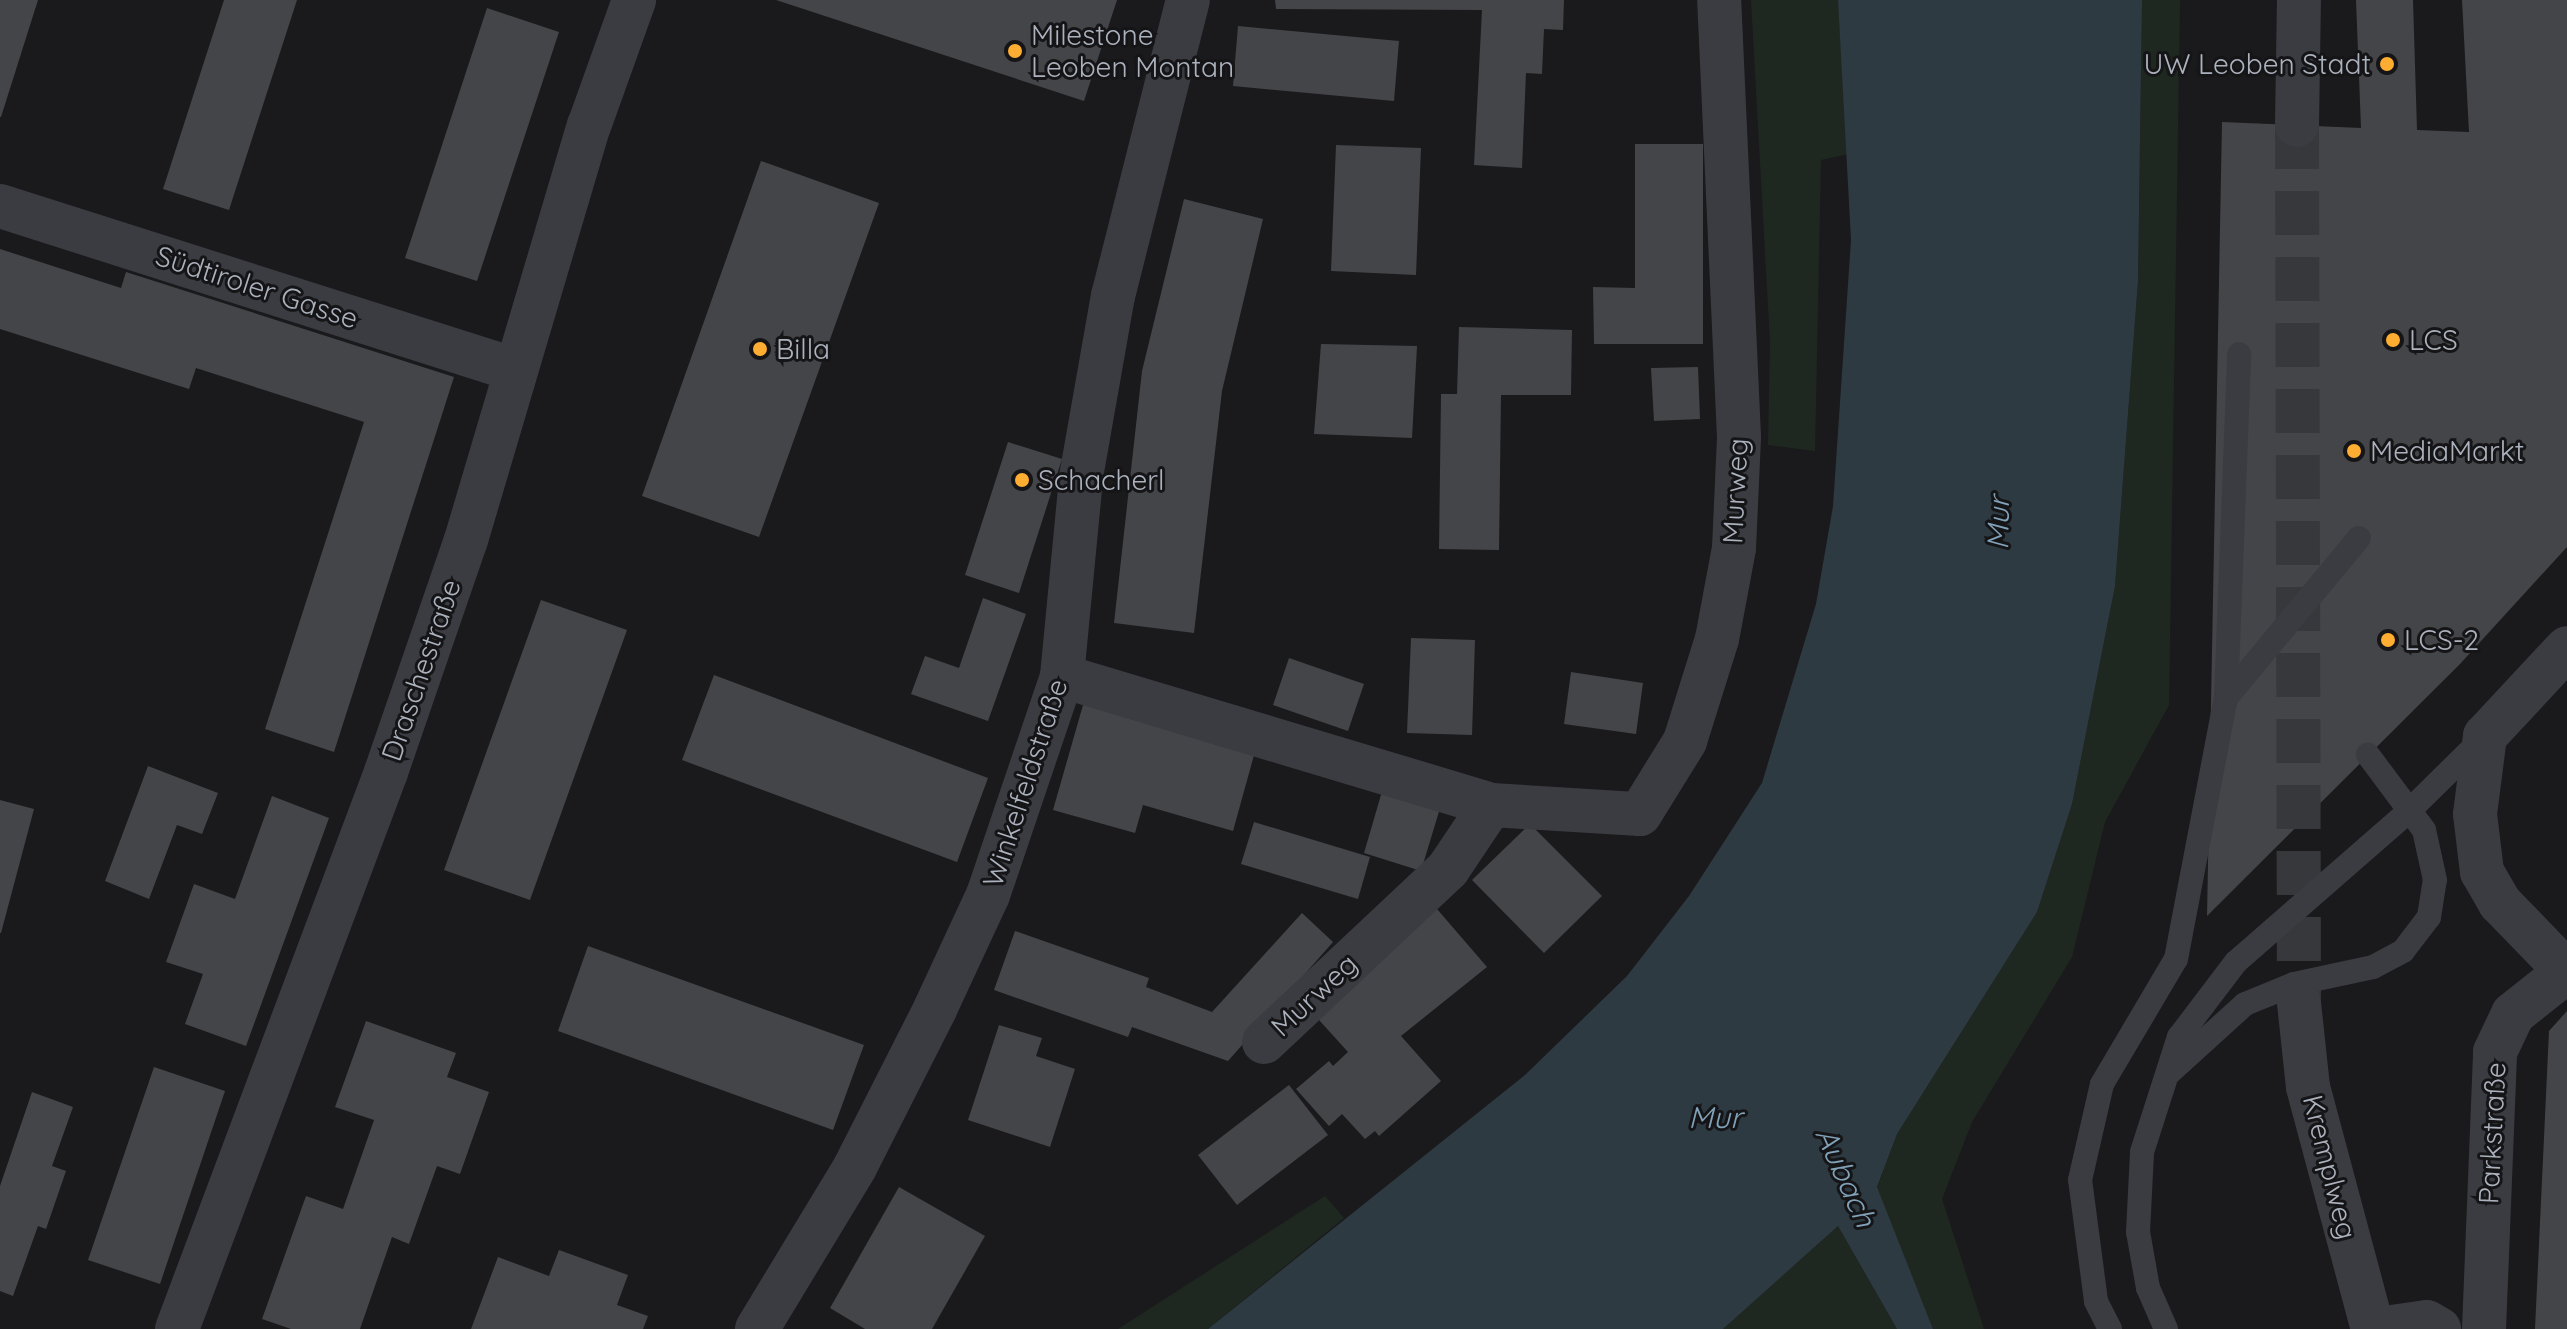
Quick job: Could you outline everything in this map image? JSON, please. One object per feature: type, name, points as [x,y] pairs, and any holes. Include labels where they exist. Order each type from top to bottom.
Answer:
[{"type":"street","name":"Draschestraße","points":[[177,1329],[386,772],[466,540],[513,369],[634,0]]},
{"type":"street","name":"Winkelfeldstraße","points":[[757,1329],[855,1167],[935,1009],[988,895],[1062,676],[1081,477],[1113,296],[1188,0]]},
{"type":"street","name":"Murweg","points":[[1062,676],[1491,805],[1640,814],[1685,741],[1717,639],[1734,548],[1739,437],[1719,0]]},
{"type":"street","points":[[2297,125],[2299,0]]},
{"type":"street","name":"Südtiroler Gasse","points":[[0,206],[513,369]]},
{"type":"street","points":[[2485,736],[2567,648]]},
{"type":"street","name":"Parkstraße","points":[[2484,1329],[2495,1052],[2513,1014],[2566,971],[2500,903],[2482,872],[2475,814],[2485,736]]},
{"type":"street","name":"Murweg","points":[[1264,1042],[1448,869],[1491,805]]},
{"type":"street","name":"Kremplweg","points":[[2299,1003],[2308,1087],[2333,1195],[2376,1329]]},
{"type":"street","points":[[2376,1329],[2427,1322],[2439,1329]]},
{"type":"lane","points":[[2110,1329],[2096,1301],[2080,1180],[2102,1084],[2176,959],[2226,698],[2239,354]]},
{"type":"lane","points":[[2226,698],[2359,538]]},
{"type":"lane","points":[[2166,1329],[2148,1288],[2138,1232],[2142,1152],[2179,1037],[2236,962],[2409,811],[2485,736]]},
{"type":"lane","points":[[2168,1073],[2245,1004],[2294,984],[2373,967],[2403,951],[2418,935],[2429,917],[2435,880],[2424,830],[2368,755]]},
{"type":"shaded area","points":[[1751,0],[1838,0],[1848,154],[1821,160],[1815,451],[1768,445],[1770,342]]},
{"type":"shaded area","points":[[2142,0],[2180,0],[2169,705],[2105,822],[2072,957],[1972,1122],[1942,1199],[1984,1329],[1933,1329],[1877,1188],[1897,1134],[2037,912],[2072,804],[2115,586],[2138,281]]},
{"type":"shaded area","points":[[1325,1196],[1344,1218],[1208,1329],[1118,1329]]},
{"type":"shaded area","points":[[1838,1226],[1897,1329],[1723,1329]]},
{"type":"water","name":"Mur","points":[[1838,0],[2142,0],[2138,281],[2115,586],[2072,804],[2037,912],[1897,1134],[1877,1187],[1933,1329],[1897,1329],[1838,1226],[1723,1329],[1208,1329],[1525,1075],[1627,976],[1689,896],[1762,783],[1816,604],[1833,506],[1851,240]]},
{"type":"building","points":[[0,0],[38,0],[1,117],[0,117]]},
{"type":"building","points":[[224,0],[297,0],[229,210],[163,189]]},
{"type":"building","name":"Milestone Leoben Montan","points":[[776,0],[1117,0],[1084,101]]},
{"type":"building","points":[[1275,0],[1564,0],[1563,30],[1544,29],[1542,74],[1526,73],[1522,168],[1474,165],[1482,10],[1276,9]]},
{"type":"building","name":"LCS","points":[[2356,0],[2413,0],[2417,130],[2469,132],[2462,0],[2567,0],[2567,547],[2460,664],[2207,916],[2222,122],[2361,128]]},
{"type":"building","points":[[487,8],[559,32],[477,281],[405,258]]},
{"type":"building","points":[[1238,26],[1399,41],[1394,101],[1233,86]]},
{"type":"building","points":[[1635,144],[1703,144],[1703,344],[1594,344],[1593,287],[1635,288]]},
{"type":"building","points":[[1336,145],[1421,148],[1416,275],[1331,271]]},
{"type":"building","name":"Billa","points":[[761,161],[879,203],[759,537],[642,496]]},
{"type":"building","points":[[1184,199],[1263,219],[1222,391],[1194,633],[1114,623],[1142,371]]},
{"type":"building","points":[[0,249],[121,288],[126,272],[454,377],[334,752],[265,729],[364,422],[196,368],[189,389],[0,329]]},
{"type":"building","points":[[1459,327],[1572,330],[1571,395],[1501,395],[1499,550],[1439,549],[1441,394],[1457,394]]},
{"type":"building","points":[[1321,344],[1417,346],[1412,438],[1314,434]]},
{"type":"building","points":[[1698,367],[1700,419],[1654,421],[1651,368]]},
{"type":"building","points":[[1008,442],[1062,459],[1019,593],[965,575]]},
{"type":"building","points":[[983,598],[1026,614],[988,721],[911,694],[925,656],[959,668]]},
{"type":"building","points":[[541,600],[627,630],[530,900],[444,870]]},
{"type":"building","points":[[1411,638],[1475,640],[1472,735],[1407,733]]},
{"type":"building","points":[[1289,658],[1364,684],[1348,731],[1273,705]]},
{"type":"building","points":[[1571,672],[1643,683],[1636,734],[1564,724]]},
{"type":"building","points":[[714,675],[988,778],[957,862],[682,760]]},
{"type":"building","points":[[1085,698],[1256,748],[1233,831],[1143,805],[1135,833],[1053,810]]},
{"type":"building","points":[[148,766],[218,793],[202,834],[177,825],[149,899],[105,881]]},
{"type":"building","points":[[1383,788],[1441,805],[1421,871],[1364,853]]},
{"type":"building","points":[[272,796],[329,818],[246,1046],[185,1024],[203,974],[166,962],[194,884],[235,899]]},
{"type":"building","points":[[0,800],[34,809],[1,933],[0,933]]},
{"type":"building","points":[[1254,822],[1370,857],[1358,899],[1241,864]]},
{"type":"building","points":[[1530,824],[1602,896],[1544,953],[1472,880]]},
{"type":"building","points":[[1437,909],[1487,967],[1401,1036],[1441,1081],[1379,1136],[1375,1131],[1365,1139],[1342,1114],[1329,1126],[1296,1089],[1329,1061],[1333,1066],[1348,1052],[1310,1010]]},
{"type":"building","points":[[1302,913],[1333,942],[1228,1061],[1132,1027],[1128,1037],[994,990],[1015,931],[1149,978],[1146,987],[1212,1012]]},
{"type":"building","points":[[588,946],[864,1045],[833,1130],[558,1031]]},
{"type":"building","points":[[2567,1011],[2567,1329],[2535,1329],[2549,1031]]},
{"type":"building","points":[[366,1021],[456,1053],[447,1077],[489,1092],[460,1174],[437,1166],[409,1244],[392,1237],[360,1329],[291,1329],[262,1319],[306,1196],[343,1209],[374,1120],[335,1107]]},
{"type":"building","points":[[999,1025],[1042,1038],[1036,1056],[1075,1069],[1050,1147],[968,1120]]},
{"type":"building","points":[[154,1067],[225,1091],[160,1284],[88,1260]]},
{"type":"building","points":[[1289,1085],[1328,1135],[1237,1205],[1198,1155]]},
{"type":"building","points":[[32,1092],[73,1107],[52,1166],[66,1171],[46,1229],[38,1226],[13,1296],[0,1291],[0,1186]]},
{"type":"building","points":[[899,1187],[985,1236],[932,1329],[865,1329],[830,1308]]},
{"type":"building","points":[[559,1250],[628,1275],[617,1305],[648,1316],[643,1329],[471,1329],[498,1257],[549,1276]]},
{"type":"tunnel","points":[[2297,125],[2299,1003]]},
{"type":"place","name":"Milestone Leoben Montan","points":[[1015,51]]},
{"type":"place","name":"UW Leoben Stadt","points":[[2387,64]]},
{"type":"place","name":"LCS","points":[[2393,340]]},
{"type":"place","name":"Billa","points":[[760,349]]},
{"type":"place","name":"MediaMarkt","points":[[2354,451]]},
{"type":"place","name":"Schacherl","points":[[1022,480]]},
{"type":"place","name":"LCS-2","points":[[2388,640]]},
{"type":"water label","name":"Aubach","points":[[1846,1177]]}]
